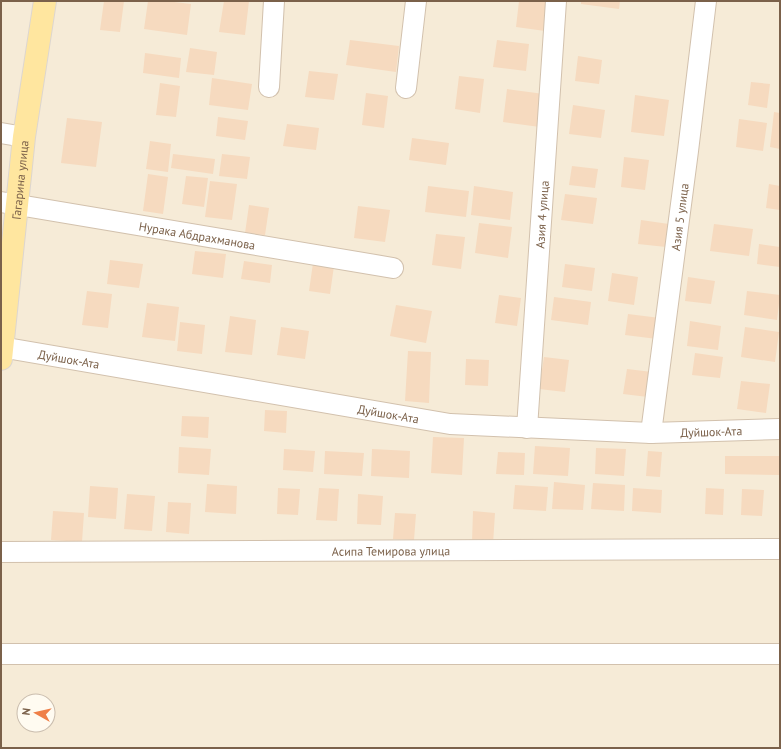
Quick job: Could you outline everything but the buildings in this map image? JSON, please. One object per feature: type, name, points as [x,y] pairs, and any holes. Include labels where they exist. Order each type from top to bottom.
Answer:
[{"type":"main road","name":"Гагарина улица","points":[[1,351],[9,203],[24,137],[45,1]]},
{"type":"street","points":[[269,87],[274,1]]},
{"type":"street","points":[[406,88],[416,1]]},
{"type":"street","name":"Азия 4 улица","points":[[527,428],[556,1]]},
{"type":"street","name":"Азия 5 улица","points":[[651,433],[706,1]]},
{"type":"street","points":[[1,133],[24,137]]},
{"type":"street","name":"Нурака Абдрахманова","points":[[9,203],[393,268]]},
{"type":"street","name":"Дуйшок-Ата","points":[[1,351],[450,424],[651,433],[780,429]]},
{"type":"street","name":"Асипа Темирова улица","points":[[1,552],[780,549]]},
{"type":"street","points":[[1,654],[780,654]]},
{"type":"shaded area","points":[[1,1],[780,1],[780,748],[1,748]]}]
